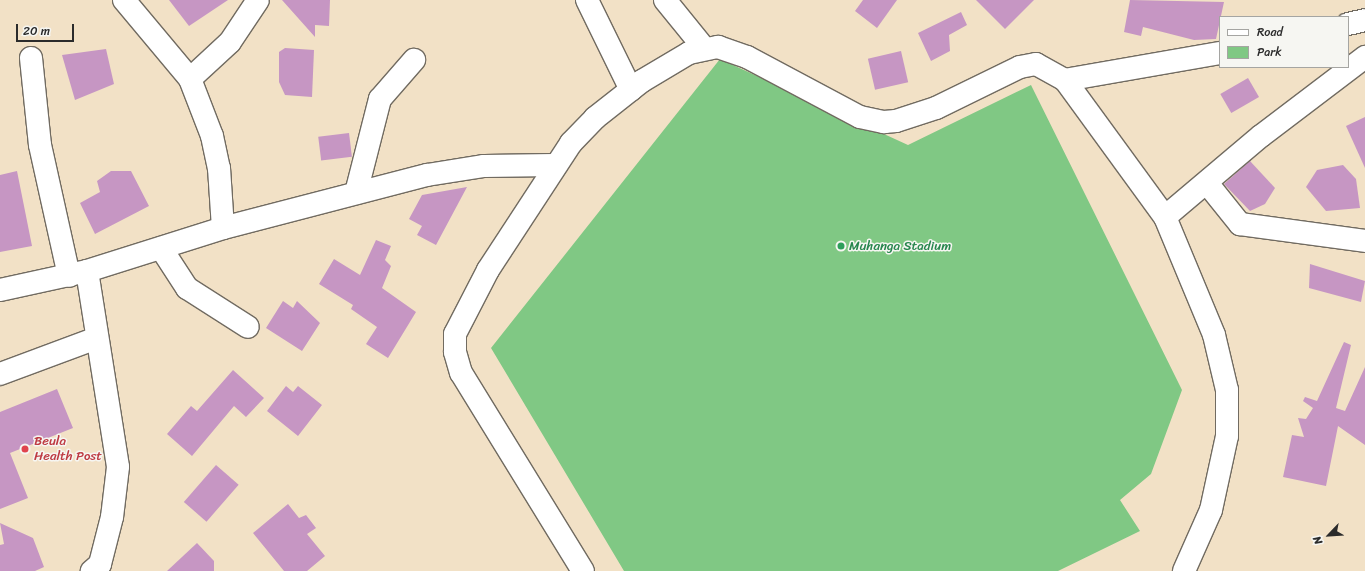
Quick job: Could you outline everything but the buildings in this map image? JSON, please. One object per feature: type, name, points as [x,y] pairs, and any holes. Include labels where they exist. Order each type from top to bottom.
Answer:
[{"type":"street","points":[[124,0],[190,79],[212,136],[219,168],[223,228]]},
{"type":"street","points":[[190,79],[230,42],[258,0]]},
{"type":"street","points":[[587,0],[631,90]]},
{"type":"street","points":[[665,0],[704,48]]},
{"type":"street","points":[[1349,24],[1365,20]]},
{"type":"street","points":[[583,571],[460,373],[455,352],[455,334],[488,270],[554,164],[596,118],[631,90],[689,53],[704,48],[718,47],[747,57],[860,117],[884,122],[896,122],[936,108],[1020,68],[1036,64],[1065,80],[1164,217],[1214,336],[1227,390],[1222,471],[1211,510],[1184,571]]},
{"type":"street","points":[[1065,80],[1219,54]]},
{"type":"street","points":[[1164,217],[1207,183],[1261,136],[1365,57]]},
{"type":"street","points":[[31,58],[40,145],[97,338],[118,467],[112,516],[100,569]]},
{"type":"street","points":[[356,193],[380,99],[414,60]]},
{"type":"street","points":[[0,290],[78,273],[223,228],[356,193],[484,166],[554,164]]},
{"type":"street","points":[[1207,183],[1240,224],[1365,241]]},
{"type":"street","points":[[161,248],[187,288],[248,327]]},
{"type":"street","points":[[0,374],[97,338]]},
{"type":"green space","name":"Muhanga Stadium","points":[[720,59],[908,145],[1031,85],[1182,390],[1151,474],[1120,500],[1140,531],[1058,571],[624,571],[491,348]]},
{"type":"place","name":"Muhanga Stadium","points":[[841,246]]},
{"type":"place","name":"Beula Health Post","points":[[25,449]]}]
